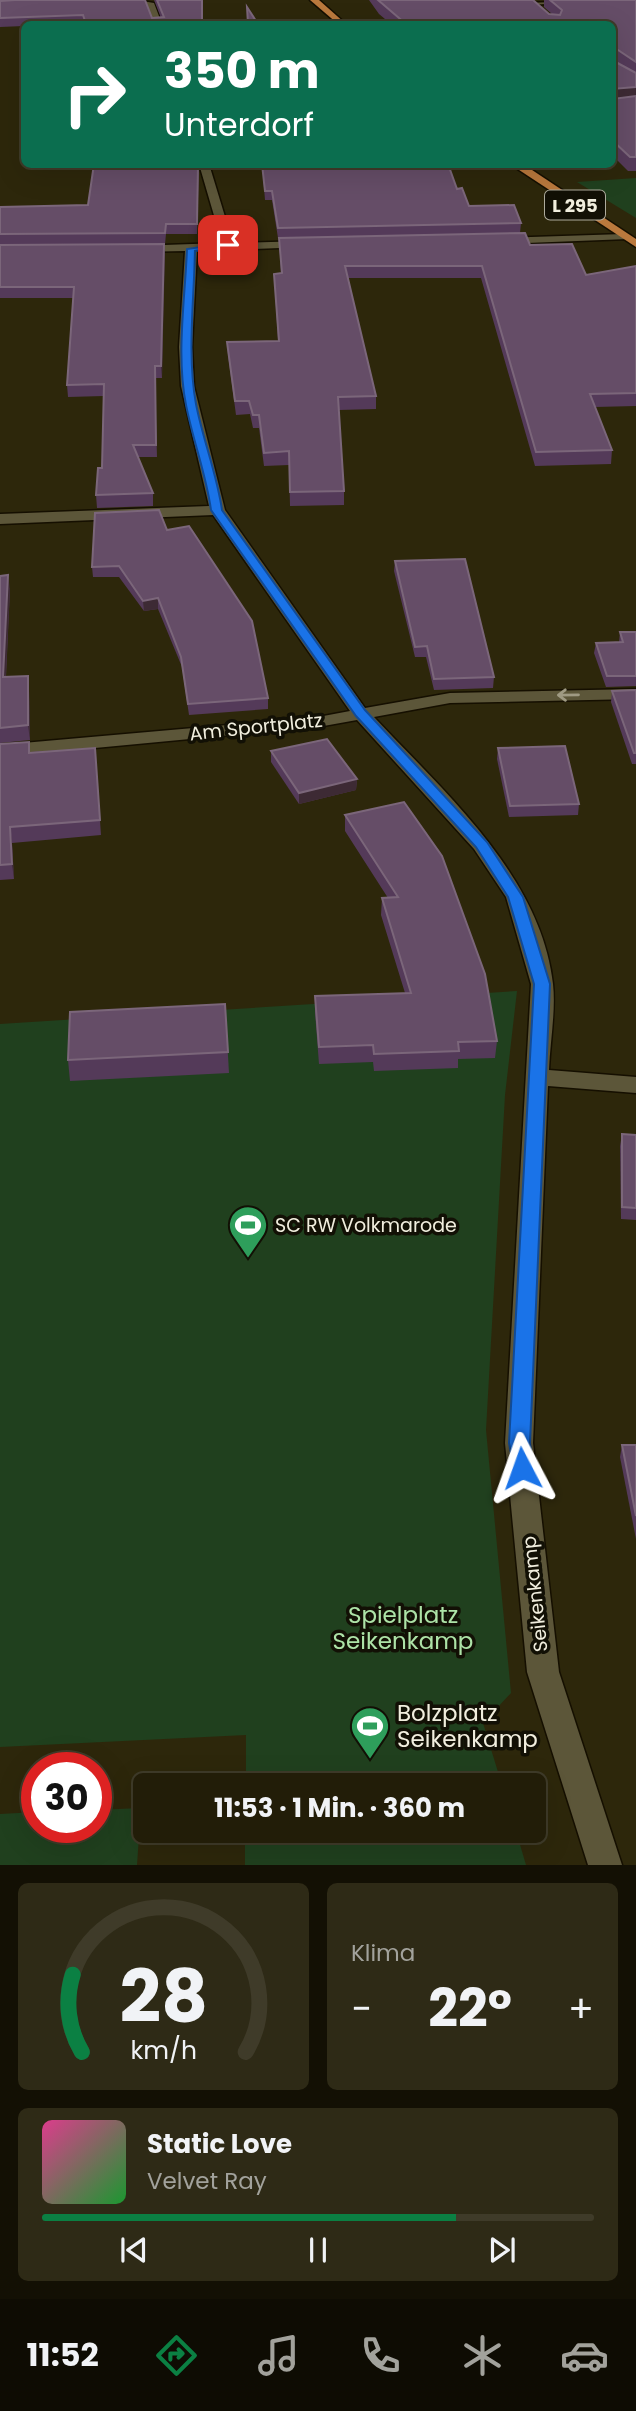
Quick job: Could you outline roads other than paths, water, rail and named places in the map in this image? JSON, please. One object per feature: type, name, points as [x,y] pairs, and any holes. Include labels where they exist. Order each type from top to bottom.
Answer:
[{"type":"main road","points":[[314,0],[338,21]]},
{"type":"main road","name":"L 295","points":[[521,168],[636,244]]},
{"type":"street","points":[[140,0],[151,5],[157,21]]},
{"type":"street","points":[[528,1],[612,0]]},
{"type":"street","points":[[528,1],[544,17]]},
{"type":"street","points":[[205,168],[228,245]]},
{"type":"street","points":[[489,241],[624,237]]},
{"type":"street","points":[[123,250],[324,244]]},
{"type":"street","name":"Seikenkamp","points":[[191,249],[187,371],[191,405],[212,480],[217,510],[360,713],[482,845],[516,897],[542,984],[519,1443],[543,1672],[605,1865]]},
{"type":"street","points":[[0,519],[217,510]]},
{"type":"street","name":"Am Sportplatz","points":[[0,751],[318,722],[450,698],[636,694]]},
{"type":"street","points":[[539,1077],[636,1085]]},
{"type":"place","name":"SC RW Volkmarode","points":[[248,1259]]},
{"type":"place","name":"Bolzplatz Seikenkamp","points":[[370,1760]]},
{"type":"park label","name":"Spielplatz Seikenkamp","points":[[403,1628]]}]
